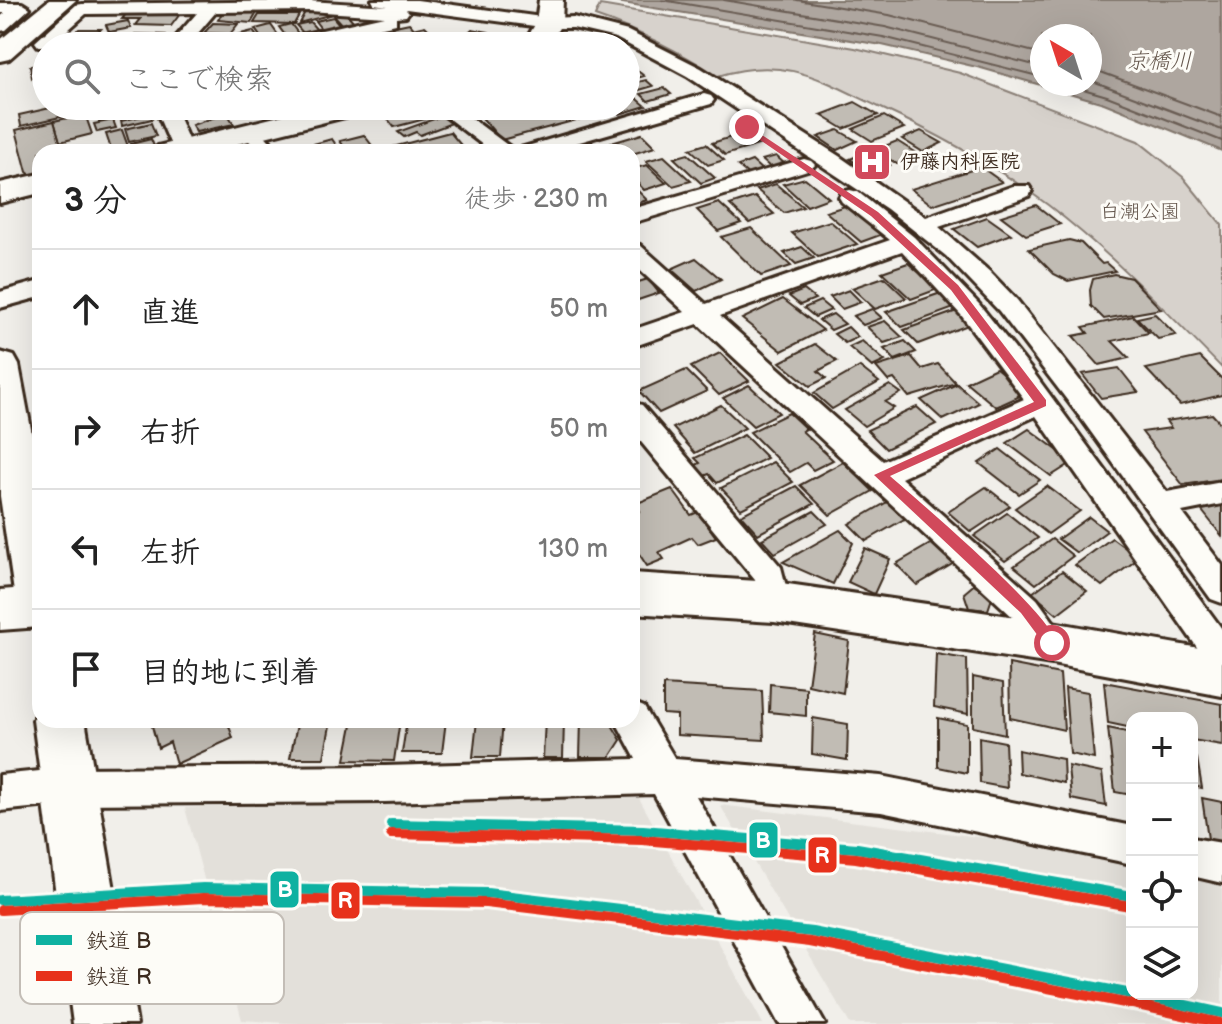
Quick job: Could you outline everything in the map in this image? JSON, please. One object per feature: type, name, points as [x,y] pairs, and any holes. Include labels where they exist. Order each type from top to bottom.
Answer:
[{"type":"street","points":[[0,53],[64,0]]},
{"type":"street","points":[[380,0],[550,9],[575,21],[613,32]]},
{"type":"street","points":[[189,32],[212,6]]},
{"type":"street","points":[[56,32],[82,9],[309,6],[403,12],[518,29],[550,9]]},
{"type":"street","points":[[0,8],[22,8],[0,26]]},
{"type":"street","points":[[541,32],[550,9]]},
{"type":"street","points":[[550,9],[585,32]]},
{"type":"street","points":[[337,32],[391,20],[403,12]]},
{"type":"street","points":[[640,44],[672,58],[915,234],[983,278],[1091,410],[1222,590]]},
{"type":"street","points":[[640,63],[704,100],[874,214],[915,234],[1041,403],[1222,656]]},
{"type":"street","points":[[640,118],[704,100]]},
{"type":"street","points":[[168,120],[174,144]]},
{"type":"street","points":[[240,144],[261,142],[318,120]]},
{"type":"street","points":[[461,120],[494,144]]},
{"type":"street","points":[[551,144],[634,120]]},
{"type":"street","points":[[640,214],[804,165]]},
{"type":"street","points":[[0,193],[32,185]]},
{"type":"street","points":[[640,336],[915,234],[1021,191]]},
{"type":"street","points":[[640,257],[1026,609],[1052,643]]},
{"type":"street","points":[[0,300],[32,291]]},
{"type":"street","points":[[0,365],[32,532]]},
{"type":"street","points":[[880,475],[1041,403]]},
{"type":"street","points":[[640,422],[770,576],[774,602]]},
{"type":"street","points":[[1160,505],[1222,493]]},
{"type":"street","points":[[640,594],[774,602],[1052,643],[1222,674]]},
{"type":"street","points":[[0,610],[32,607]]},
{"type":"street","points":[[60,728],[88,912]]},
{"type":"street","points":[[638,728],[803,1024]]},
{"type":"street","points":[[0,793],[69,786],[385,784],[664,776],[881,794],[1126,844]]},
{"type":"street","points":[[1198,858],[1222,863]]},
{"type":"street","points":[[102,1004],[105,1024]]},
{"type":"shaded area","points":[[398,798],[639,798],[763,1024],[300,1024],[242,1020],[238,1004],[284,1004],[284,912],[213,912],[185,808]]},
{"type":"shaded area","points":[[720,805],[1019,842],[1126,863],[1126,1000],[1198,1000],[1198,877],[1222,882],[1222,1024],[850,1024]]},
{"type":"green space","name":"白潮公園","points":[[600,5],[855,48],[960,73],[1138,141],[1183,177],[1222,225],[1222,368],[1138,283],[1071,223],[1008,177],[966,152],[820,79],[782,69],[763,68],[718,76],[640,32],[595,16]]},
{"type":"water","name":"京橋川","points":[[604,0],[1221,0],[1222,151],[1079,96],[1102,96],[1102,24],[1030,24],[1030,82],[882,45]]},
{"type":"building","points":[[258,11],[251,23],[218,20],[222,13]]},
{"type":"building","points":[[325,11],[329,15],[299,23],[305,12]]},
{"type":"building","points":[[128,12],[180,14],[171,26],[136,25],[141,19],[122,19]]},
{"type":"building","points":[[345,12],[356,24],[344,27],[333,15]]},
{"type":"building","points":[[259,15],[299,15],[294,24],[254,23]]},
{"type":"building","points":[[333,17],[340,25],[322,30],[315,21]]},
{"type":"building","points":[[128,21],[131,28],[109,32],[106,25]]},
{"type":"building","points":[[310,22],[318,31],[302,32],[296,25]]},
{"type":"building","points":[[213,23],[238,24],[232,32],[205,32]]},
{"type":"building","points":[[409,23],[417,32],[395,32],[391,27]]},
{"type":"building","points":[[291,24],[297,32],[283,32],[279,27]]},
{"type":"building","points":[[271,25],[276,32],[257,32],[255,29]]},
{"type":"building","points":[[425,26],[431,32],[420,32],[416,28]]},
{"type":"building","points":[[79,29],[101,29],[98,32],[76,32]]},
{"type":"building","points":[[646,80],[653,86],[640,90],[640,82]]},
{"type":"building","points":[[664,88],[671,94],[648,101],[641,94]]},
{"type":"building","points":[[855,102],[878,115],[844,129],[821,115]]},
{"type":"building","points":[[32,112],[32,120],[47,120],[21,126],[19,115]]},
{"type":"building","points":[[884,116],[904,128],[872,141],[853,129]]},
{"type":"building","points":[[87,120],[92,134],[60,142],[54,121]]},
{"type":"building","points":[[113,120],[116,128],[97,132],[94,124]]},
{"type":"building","points":[[125,120],[148,120],[122,126],[121,121]]},
{"type":"building","points":[[207,120],[231,120],[234,124],[196,132],[192,125]]},
{"type":"building","points":[[389,120],[421,120],[394,127]]},
{"type":"building","points":[[431,120],[452,123],[420,135],[416,132],[404,137],[398,132]]},
{"type":"building","points":[[484,120],[577,120],[501,140]]},
{"type":"building","points":[[54,121],[61,144],[32,144],[32,175],[27,172],[16,130]]},
{"type":"building","points":[[151,123],[156,136],[129,142],[125,129]]},
{"type":"building","points":[[122,130],[127,144],[109,144],[106,134]]},
{"type":"building","points":[[838,130],[857,141],[837,150],[818,137]]},
{"type":"building","points":[[921,131],[942,143],[923,152],[902,139]]},
{"type":"building","points":[[450,132],[460,144],[404,144]]},
{"type":"building","points":[[744,133],[758,145],[725,155],[712,143]]},
{"type":"building","points":[[642,134],[655,147],[640,152],[640,144],[608,144]]},
{"type":"building","points":[[364,135],[371,144],[342,144],[340,141]]},
{"type":"building","points":[[151,139],[153,144],[131,144]]},
{"type":"building","points":[[332,139],[335,144],[314,144]]},
{"type":"building","points":[[897,141],[919,155],[897,164],[875,150]]},
{"type":"building","points":[[706,144],[724,160],[708,165],[690,149]]},
{"type":"building","points":[[869,151],[890,165],[871,173],[850,159]]},
{"type":"building","points":[[688,154],[715,178],[701,183],[674,158]]},
{"type":"building","points":[[664,156],[691,181],[673,186],[646,161]]},
{"type":"building","points":[[776,156],[785,164],[771,168],[762,160]]},
{"type":"building","points":[[752,161],[763,171],[749,175],[738,166]]},
{"type":"building","points":[[647,165],[666,183],[644,190],[640,186],[640,167]]},
{"type":"building","points":[[981,167],[1002,182],[932,205],[911,189]]},
{"type":"building","points":[[805,178],[829,198],[807,206],[783,184]]},
{"type":"building","points":[[776,184],[803,207],[784,213],[757,190]]},
{"type":"building","points":[[755,197],[774,214],[749,223],[730,205]]},
{"type":"building","points":[[719,203],[741,223],[718,231],[697,210]]},
{"type":"building","points":[[848,205],[883,234],[861,242],[826,212]]},
{"type":"building","points":[[1036,205],[1060,224],[1026,235],[1001,216]]},
{"type":"building","points":[[987,217],[1011,234],[977,247],[954,229]]},
{"type":"building","points":[[830,221],[857,244],[818,257],[792,233]]},
{"type":"building","points":[[751,228],[791,266],[761,276],[721,237]]},
{"type":"building","points":[[1069,240],[1081,243],[1102,264],[1106,263],[1115,271],[1068,281],[1054,274],[1029,249]]},
{"type":"building","points":[[802,247],[814,258],[796,264],[784,253]]},
{"type":"building","points":[[696,258],[721,279],[696,291],[671,269]]},
{"type":"building","points":[[908,263],[938,289],[911,299],[882,272]]},
{"type":"building","points":[[1114,274],[1131,278],[1161,309],[1104,319],[1091,306],[1090,290],[1093,279]]},
{"type":"building","points":[[884,277],[906,298],[875,309],[852,288]]},
{"type":"building","points":[[648,279],[659,293],[640,299],[640,282]]},
{"type":"building","points":[[804,290],[815,299],[800,305],[789,296]]},
{"type":"building","points":[[849,290],[861,302],[842,309],[830,297]]},
{"type":"building","points":[[941,293],[957,307],[902,327],[886,312]]},
{"type":"building","points":[[783,299],[823,330],[782,351],[742,319]]},
{"type":"building","points":[[820,301],[831,310],[815,317],[804,308]]},
{"type":"building","points":[[872,309],[882,318],[863,325],[853,316]]},
{"type":"building","points":[[957,311],[971,324],[918,344],[904,330]]},
{"type":"building","points":[[833,314],[845,324],[831,330],[819,320]]},
{"type":"building","points":[[1155,314],[1176,335],[1158,339],[1137,318]]},
{"type":"building","points":[[1133,316],[1149,333],[1112,341],[1129,358],[1099,365],[1073,336],[1088,333],[1083,327]]},
{"type":"building","points":[[885,321],[902,337],[884,343],[867,327]]},
{"type":"building","points":[[848,327],[858,337],[845,343],[834,334]]},
{"type":"building","points":[[862,341],[885,361],[872,367],[849,347]]},
{"type":"building","points":[[905,341],[916,352],[895,360],[884,349]]},
{"type":"building","points":[[815,344],[837,361],[818,371],[826,378],[810,386],[780,362]]},
{"type":"building","points":[[720,353],[749,381],[719,395],[691,367]]},
{"type":"building","points":[[911,356],[922,369],[938,364],[956,383],[909,397],[894,379],[888,381],[876,367]]},
{"type":"building","points":[[1200,357],[1222,379],[1222,395],[1180,405],[1146,369]]},
{"type":"building","points":[[860,367],[879,382],[832,409],[814,393]]},
{"type":"building","points":[[996,368],[1016,384],[1018,397],[996,407],[966,382]]},
{"type":"building","points":[[1119,368],[1138,392],[1101,398],[1082,374]]},
{"type":"building","points":[[686,370],[707,391],[659,413],[640,391]]},
{"type":"building","points":[[957,384],[979,403],[943,420],[921,400]]},
{"type":"building","points":[[749,385],[779,413],[753,426],[723,398]]},
{"type":"building","points":[[890,385],[901,393],[885,402],[894,408],[864,426],[845,410]]},
{"type":"building","points":[[721,405],[745,428],[695,453],[673,428]]},
{"type":"building","points":[[917,407],[936,424],[886,449],[867,430]]},
{"type":"building","points":[[789,413],[806,429],[802,431],[833,460],[813,470],[806,463],[790,472],[750,432]]},
{"type":"building","points":[[1212,414],[1222,425],[1222,479],[1183,485],[1142,432],[1171,428],[1166,421]]},
{"type":"building","points":[[1029,429],[1073,462],[1051,476],[1007,443]]},
{"type":"building","points":[[744,435],[767,458],[717,483],[709,474],[704,476],[694,466],[700,463],[695,458]]},
{"type":"building","points":[[1000,449],[1040,480],[1019,494],[979,463]]},
{"type":"building","points":[[773,462],[793,482],[741,509],[721,488]]},
{"type":"building","points":[[843,462],[873,491],[830,515],[800,485]]},
{"type":"building","points":[[796,486],[814,504],[758,534],[741,515]]},
{"type":"building","points":[[1047,486],[1080,511],[1048,534],[1015,508]]},
{"type":"building","points":[[986,487],[1010,506],[971,532],[948,512]]},
{"type":"building","points":[[672,489],[691,515],[698,512],[716,537],[698,544],[692,537],[659,552],[664,559],[647,566],[640,555],[640,502]]},
{"type":"building","points":[[889,501],[906,518],[866,541],[849,524]]},
{"type":"building","points":[[1222,503],[1222,536],[1199,507]]},
{"type":"building","points":[[814,511],[827,524],[775,553],[762,539]]},
{"type":"building","points":[[1007,513],[1038,538],[1005,561],[974,536]]},
{"type":"building","points":[[1089,517],[1107,531],[1077,553],[1058,539]]},
{"type":"building","points":[[840,530],[853,543],[833,584],[783,562]]},
{"type":"building","points":[[1112,538],[1139,558],[1102,586],[1075,565]]},
{"type":"building","points":[[1052,539],[1073,556],[1036,584],[1014,566]]},
{"type":"building","points":[[932,543],[954,563],[917,585],[896,564]]},
{"type":"building","points":[[865,548],[890,559],[874,594],[848,582]]},
{"type":"building","points":[[1062,571],[1087,591],[1057,614],[1032,593]]},
{"type":"building","points":[[977,582],[993,595],[988,610],[969,608],[964,593]]},
{"type":"building","points":[[815,634],[849,641],[843,693],[808,685]]},
{"type":"building","points":[[936,654],[967,659],[968,714],[934,707]]},
{"type":"building","points":[[1009,664],[1060,674],[1064,730],[1010,718]]},
{"type":"building","points":[[973,677],[1003,683],[1005,734],[973,727]]},
{"type":"building","points":[[1104,682],[1222,704],[1222,745],[1198,741],[1198,712],[1126,712],[1126,727],[1108,723]]},
{"type":"building","points":[[770,684],[806,688],[806,716],[769,712]]},
{"type":"building","points":[[663,685],[762,691],[764,740],[677,735],[677,715],[663,714]]},
{"type":"building","points":[[1065,688],[1088,692],[1094,759],[1070,754]]},
{"type":"building","points":[[813,718],[848,724],[847,760],[812,754]]},
{"type":"building","points":[[938,718],[967,724],[967,773],[938,767]]},
{"type":"building","points":[[153,728],[230,728],[233,738],[176,764],[170,742],[158,748]]},
{"type":"building","points":[[296,728],[330,728],[324,758],[290,758]]},
{"type":"building","points":[[351,728],[399,728],[394,761],[345,760]]},
{"type":"building","points":[[406,728],[445,728],[442,753],[402,753]]},
{"type":"building","points":[[476,728],[502,728],[500,757],[473,757]]},
{"type":"building","points":[[545,728],[564,728],[563,758],[543,758]]},
{"type":"building","points":[[581,728],[614,728],[621,740],[610,757],[580,757]]},
{"type":"building","points":[[1108,728],[1126,732],[1126,794],[1115,792]]},
{"type":"building","points":[[979,737],[1005,742],[1007,788],[980,783]]},
{"type":"building","points":[[1018,750],[1063,759],[1064,783],[1019,773]]},
{"type":"building","points":[[1198,764],[1202,788],[1198,787]]},
{"type":"building","points":[[1068,766],[1102,773],[1106,806],[1071,799]]},
{"type":"building","points":[[1202,798],[1222,802],[1222,842],[1208,839]]},
{"type":"rail line","name":"B","points":[[391,824],[643,830],[857,848],[1126,895]]},
{"type":"rail line","name":"R","points":[[391,834],[642,840],[856,858],[1126,905]]},
{"type":"rail line","name":"B","points":[[0,900],[203,888],[487,893],[812,932],[1126,993]]},
{"type":"rail line","name":"R","points":[[1,910],[203,898],[486,903],[810,942],[1130,1004]]},
{"type":"rail line","name":"B","points":[[1162,1000],[1222,1013]]},
{"type":"rail line","name":"R","points":[[1133,1004],[1220,1023]]},
{"type":"place","name":"伊藤内科医院","points":[[872,162]]},
{"type":"route","points":[[747,127],[874,214],[954,287],[1041,403],[880,475],[1026,609],[1052,643]]}]
